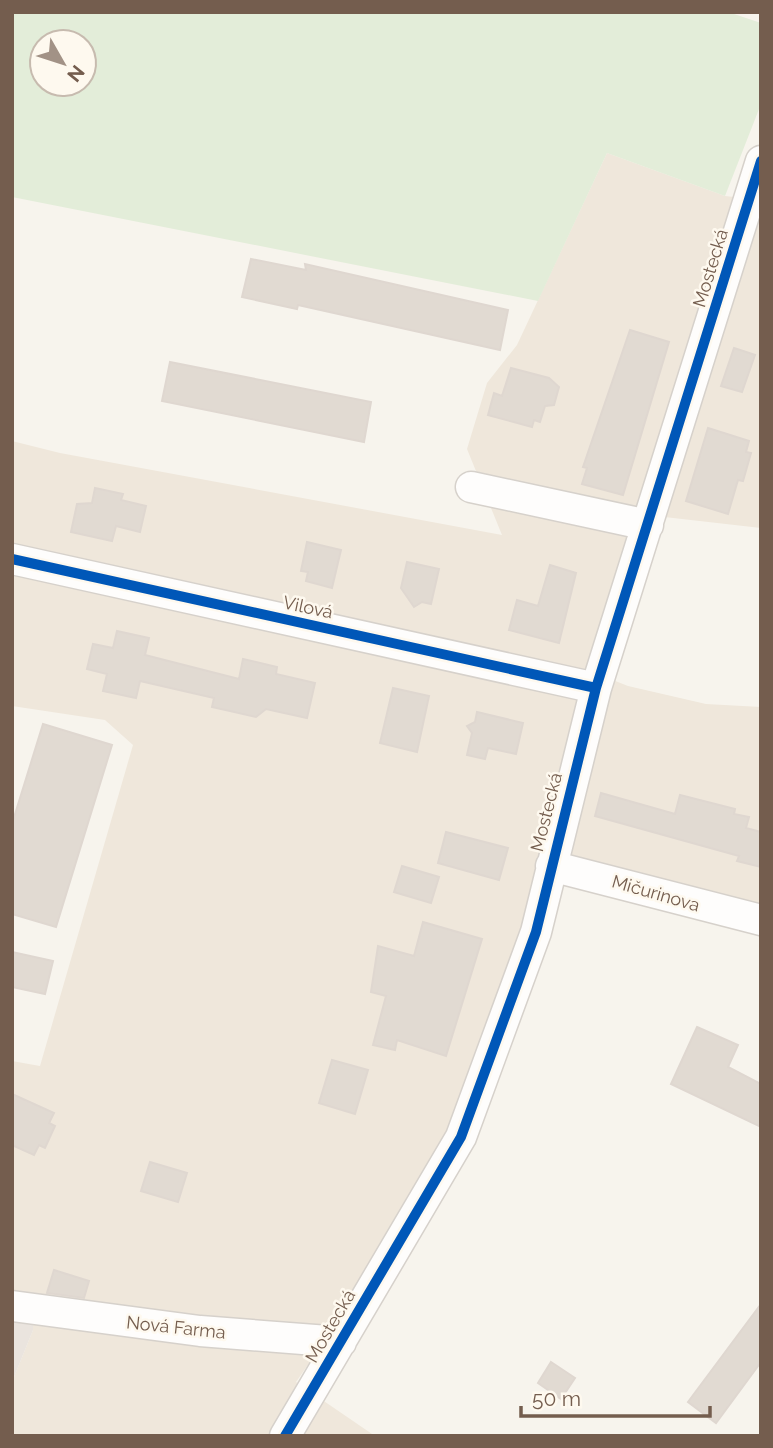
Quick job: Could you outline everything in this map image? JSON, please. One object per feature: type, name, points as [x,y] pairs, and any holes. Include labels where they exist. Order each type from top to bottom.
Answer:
[{"type":"street","name":"Mostecká","points":[[285,1436],[461,1137],[536,932],[596,688],[761,161]]},
{"type":"street","points":[[471,487],[648,526]]},
{"type":"street","name":"Vilová","points":[[12,559],[596,688]]},
{"type":"street","name":"Mičurinova","points":[[551,866],[761,920]]},
{"type":"street","name":"Nová Farma","points":[[12,1306],[200,1331],[341,1342]]},
{"type":"shaded area","points":[[607,153],[725,196],[761,200],[761,528],[638,514],[590,671],[628,686],[706,704],[761,707],[761,911],[566,859],[537,861],[523,927],[450,1130],[334,1327],[296,1382],[375,1436],[12,1436],[12,1382],[33,1330],[33,1296],[12,1291],[12,1061],[40,1066],[133,745],[105,720],[12,706],[12,441],[60,453],[502,535],[467,449],[487,383],[517,345]]},
{"type":"shaded area","points":[[12,1313],[33,1317],[33,1330],[12,1382]]},
{"type":"green space","points":[[12,12],[728,12],[761,23],[761,104],[725,196],[607,153],[538,301],[12,197]]},
{"type":"building","points":[[251,259],[306,270],[305,264],[508,310],[500,350],[298,305],[297,309],[242,297]]},
{"type":"building","points":[[630,330],[669,342],[623,495],[582,484],[587,468],[583,467]]},
{"type":"building","points":[[734,348],[755,355],[742,392],[721,386]]},
{"type":"building","points":[[170,362],[371,402],[364,442],[162,401]]},
{"type":"building","points":[[511,368],[549,378],[559,387],[554,405],[545,406],[540,422],[534,420],[532,427],[488,415],[494,393],[502,396]]},
{"type":"building","points":[[708,428],[749,441],[746,452],[751,453],[743,481],[738,480],[728,514],[686,501]]},
{"type":"building","points":[[95,488],[123,494],[121,500],[146,506],[140,532],[116,526],[112,541],[71,532],[77,504],[92,503]]},
{"type":"building","points":[[307,542],[341,550],[332,588],[306,581],[308,572],[301,571]]},
{"type":"building","points":[[407,562],[439,569],[431,604],[422,602],[414,607],[401,588]]},
{"type":"building","points":[[550,565],[576,573],[559,643],[509,630],[517,600],[538,606]]},
{"type":"building","points":[[117,631],[149,638],[145,655],[239,679],[243,659],[277,667],[276,674],[315,683],[307,718],[266,709],[256,717],[212,707],[214,698],[140,681],[136,698],[103,691],[107,674],[87,669],[93,644],[113,648]]},
{"type":"building","points":[[393,688],[429,696],[417,752],[380,743]]},
{"type":"building","points":[[477,712],[523,723],[516,754],[488,748],[485,759],[467,755],[472,733],[467,726],[475,722]]},
{"type":"building","points":[[43,724],[112,745],[56,927],[12,914],[12,824]]},
{"type":"building","points":[[601,793],[675,814],[680,795],[735,809],[734,814],[749,817],[746,828],[761,832],[761,867],[737,861],[739,856],[595,816]]},
{"type":"building","points":[[446,832],[508,848],[499,880],[438,863]]},
{"type":"building","points":[[402,866],[439,877],[431,903],[394,892]]},
{"type":"building","points":[[423,922],[482,939],[446,1056],[397,1040],[395,1050],[373,1045],[386,996],[371,992],[378,946],[414,956]]},
{"type":"building","points":[[12,952],[53,961],[45,994],[12,987]]},
{"type":"building","points":[[697,1027],[738,1045],[728,1067],[761,1084],[761,1127],[671,1084]]},
{"type":"building","points":[[332,1060],[368,1070],[355,1114],[319,1103]]},
{"type":"building","points":[[12,1094],[54,1113],[49,1123],[55,1126],[45,1148],[39,1145],[34,1155],[12,1145]]},
{"type":"building","points":[[150,1162],[187,1173],[178,1202],[141,1191]]},
{"type":"building","points":[[54,1270],[89,1281],[84,1298],[47,1293]]},
{"type":"building","points":[[761,1304],[761,1362],[716,1423],[688,1402]]},
{"type":"building","points":[[551,1362],[575,1378],[561,1399],[538,1383]]},
{"type":"cycle path","points":[[285,1436],[461,1137],[536,932],[596,688],[761,161]]},
{"type":"cycle path","points":[[12,559],[596,688]]}]
